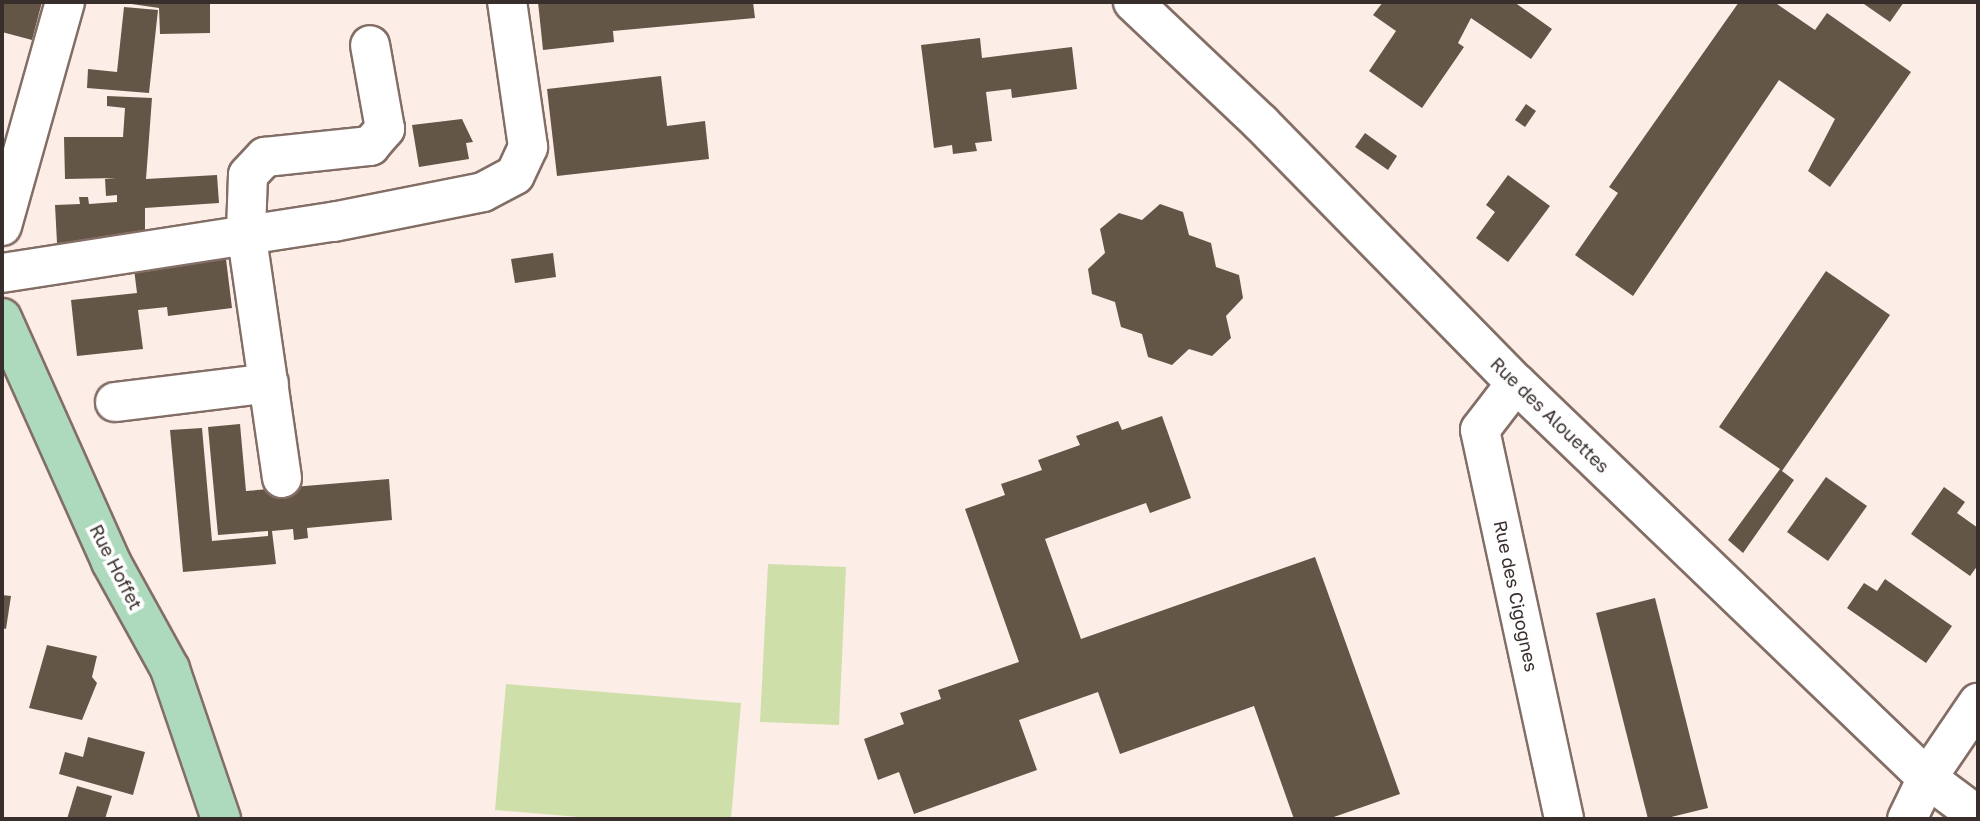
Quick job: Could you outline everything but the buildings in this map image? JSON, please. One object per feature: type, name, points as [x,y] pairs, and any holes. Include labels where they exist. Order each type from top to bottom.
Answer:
[{"type":"main road","name":"Rue Hoffet","points":[[2,318],[111,562],[170,669],[221,819]]},
{"type":"street","points":[[2,226],[65,2]]},
{"type":"street","points":[[2,273],[246,232],[332,222],[483,192],[515,175],[528,147],[507,2]]},
{"type":"street","name":"Rue des Alouettes","points":[[1133,2],[1261,123],[1516,383],[1927,778],[1978,816]]},
{"type":"street","points":[[282,478],[246,232],[248,175],[265,157],[370,146],[385,130],[370,45]]},
{"type":"street","points":[[115,402],[268,383]]},
{"type":"street","name":"Rue des Cigognes","points":[[1516,383],[1480,430],[1564,819]]},
{"type":"street","points":[[1907,819],[1927,778],[1978,704]]},
{"type":"green space","points":[[768,564],[846,567],[839,725],[760,722]]},
{"type":"green space","points":[[506,684],[741,703],[731,819],[603,819],[495,810]]}]
